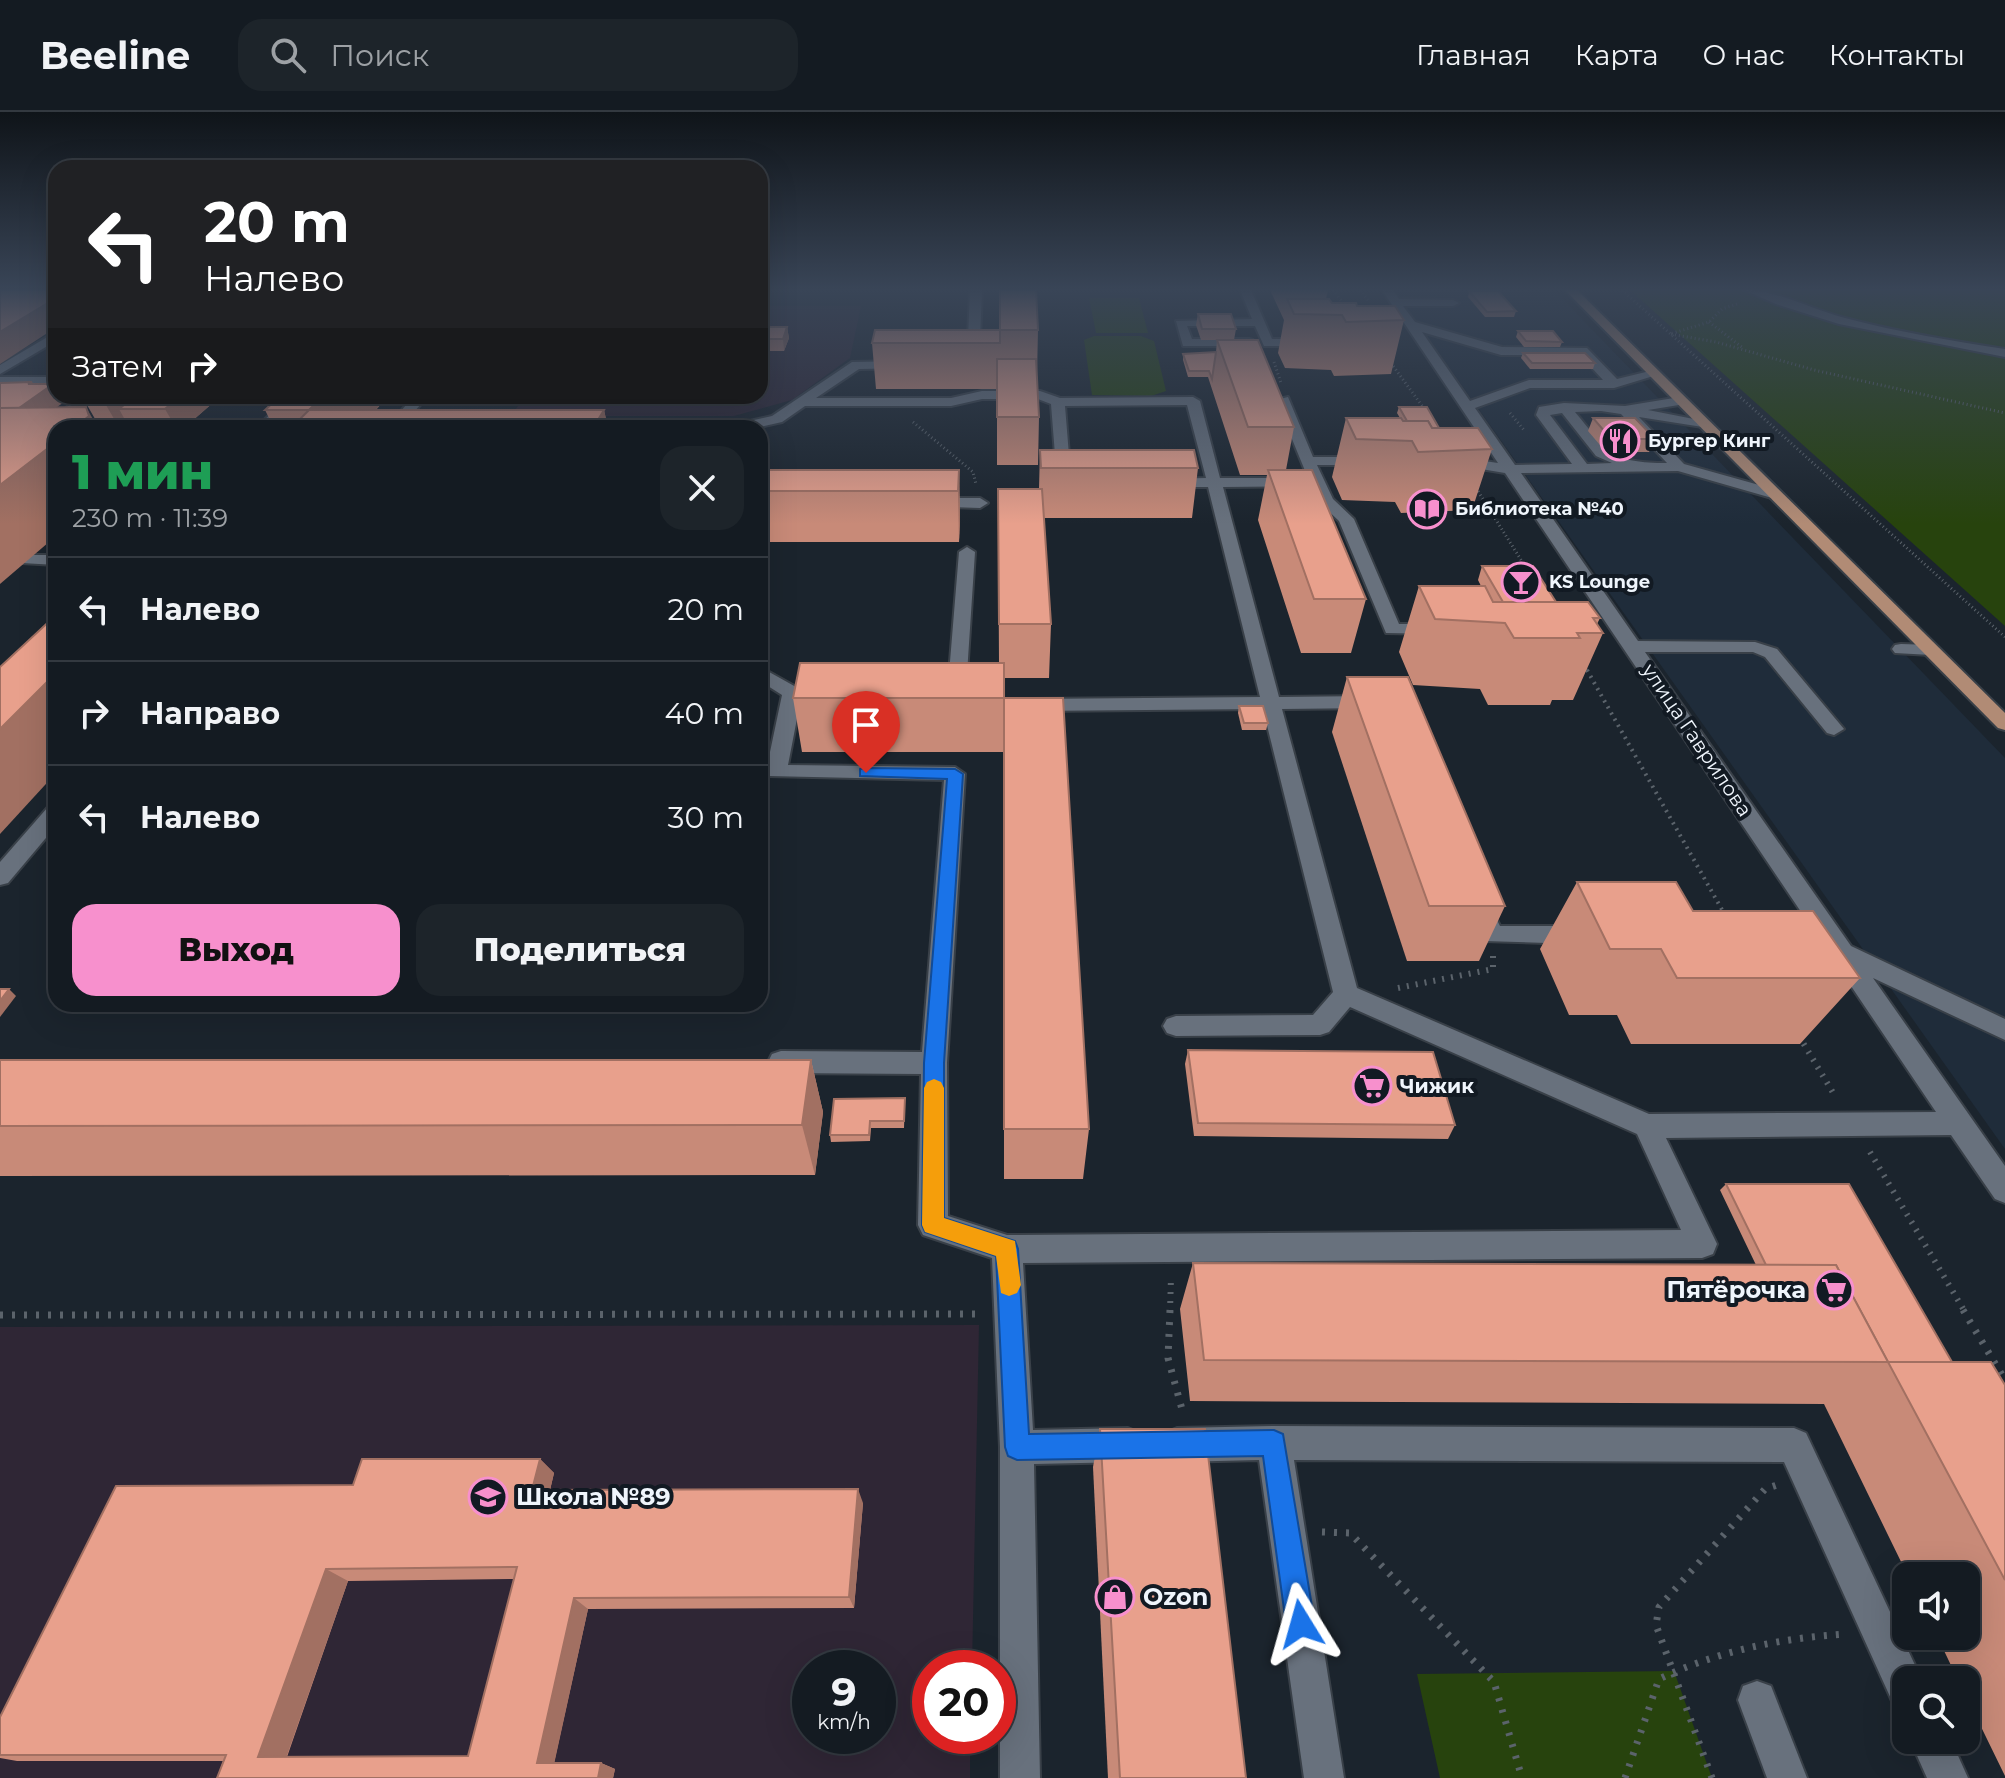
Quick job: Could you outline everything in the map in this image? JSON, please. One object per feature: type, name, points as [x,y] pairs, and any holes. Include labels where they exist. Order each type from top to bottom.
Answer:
[{"type":"main road","points":[[1648,368],[2005,724]]},
{"type":"street","points":[[768,421],[777,419],[852,368]]},
{"type":"street","name":"улица Гаврилова","points":[[1439,368],[1509,469],[1597,581],[1627,638],[2005,1190]]},
{"type":"street","points":[[1599,368],[1614,384]]},
{"type":"street","points":[[1548,373],[1558,384]]},
{"type":"street","points":[[1576,373],[1586,384]]},
{"type":"street","points":[[1465,407],[1525,379],[1558,384],[1614,384],[1654,374]]},
{"type":"street","points":[[0,381],[48,381]]},
{"type":"street","points":[[1279,391],[1326,501],[1346,519],[1392,629],[1455,630]]},
{"type":"street","points":[[802,402],[951,402],[982,395],[1040,395],[1058,402],[1193,401],[1346,994]]},
{"type":"street","points":[[1621,409],[1680,401]]},
{"type":"street","points":[[1058,402],[1064,483],[1079,483]]},
{"type":"street","points":[[58,420],[80,404]]},
{"type":"street","points":[[272,420],[288,404]]},
{"type":"street","points":[[400,420],[414,404]]},
{"type":"street","points":[[1564,407],[1601,453],[1626,464],[1655,463],[1660,459],[1660,454],[1621,409]]},
{"type":"street","points":[[1583,468],[1543,415],[1544,410],[1564,407],[1621,409],[1704,425]]},
{"type":"street","points":[[1548,408],[1559,425],[1588,437]]},
{"type":"street","points":[[1621,409],[1679,467]]},
{"type":"street","points":[[0,430],[48,428]]},
{"type":"street","points":[[1308,461],[1384,461]]},
{"type":"street","points":[[1452,461],[1509,469],[1679,467],[1772,493]]},
{"type":"street","points":[[1139,483],[1317,482]]},
{"type":"street","points":[[917,503],[980,503]]},
{"type":"street","points":[[927,690],[957,689],[967,552]]},
{"type":"street","points":[[28,560],[48,560]]},
{"type":"street","points":[[1600,630],[1627,638],[1755,647],[1771,653],[1834,729]]},
{"type":"street","points":[[1901,649],[1931,650]]},
{"type":"street","points":[[768,680],[790,700],[821,700]]},
{"type":"street","points":[[790,700],[776,771],[955,774],[934,1063],[933,1225],[1007,1249],[1702,1244],[1647,1126]]},
{"type":"street","points":[[1006,705],[1395,702]]},
{"type":"street","points":[[0,877],[48,821]]},
{"type":"street","points":[[1473,892],[1492,935],[1598,935]]},
{"type":"street","points":[[1799,934],[1836,943],[2005,1030]]},
{"type":"street","points":[[1176,1026],[1320,1025],[1346,994]]},
{"type":"street","points":[[1346,994],[1647,1126],[1960,1123]]},
{"type":"street","points":[[760,1062],[934,1063]]},
{"type":"street","points":[[1007,1249],[1017,1447],[1020,1778]]},
{"type":"street","points":[[1274,1443],[1324,1778]]},
{"type":"street","points":[[1017,1447],[1274,1443],[1794,1445],[1896,1666]]},
{"type":"street","points":[[1757,1700],[1787,1778]]},
{"type":"street","points":[[1937,1754],[1948,1778]]},
{"type":"path","points":[[1276,368],[1282,385],[1279,391]]},
{"type":"path","points":[[1393,368],[1532,578]]},
{"type":"path","points":[[1707,368],[2005,637]]},
{"type":"path","points":[[1817,368],[2005,413]]},
{"type":"path","points":[[860,402],[908,418],[973,472],[980,503]]},
{"type":"path","points":[[1580,658],[1728,920]]},
{"type":"path","points":[[1346,994],[1367,994],[1493,969],[1492,935]]},
{"type":"path","points":[[1799,1036],[2005,1380]]},
{"type":"path","points":[[1172,1248],[1168,1358],[1191,1445]]},
{"type":"path","points":[[0,1315],[1010,1313]]},
{"type":"path","points":[[1712,1778],[1656,1625],[1659,1607],[1765,1489],[1807,1473]]},
{"type":"path","points":[[1287,1531],[1350,1533],[1494,1682],[1522,1778]]},
{"type":"path","points":[[1625,1778],[1659,1679],[1686,1665],[1808,1635],[1881,1633]]},
{"type":"shaded area","points":[[768,368],[837,368],[792,400],[734,416],[511,416],[519,404],[768,404]]},
{"type":"shaded area","points":[[1449,368],[1629,368],[2005,758],[2005,1149]]},
{"type":"shaded area","name":"Школа №89","points":[[979,1325],[972,1650],[912,1650],[912,1754],[970,1754],[970,1778],[0,1778],[0,1327]]},
{"type":"green space","points":[[1088,368],[1160,368],[1166,391],[1151,396],[1092,395]]},
{"type":"green space","points":[[1717,368],[2005,368],[2005,626]]},
{"type":"green space","points":[[1674,1671],[1712,1778],[1440,1778],[1417,1674]]},
{"type":"building","points":[[997,368],[1036,368],[1039,417],[997,417]]},
{"type":"building","points":[[1188,368],[1214,368],[1212,379],[1209,371],[1189,371]]},
{"type":"building","points":[[1227,368],[1269,368],[1294,427],[1248,427]]},
{"type":"building","points":[[32,382],[28,384],[48,384],[48,388],[19,408],[0,408],[0,383]]},
{"type":"building","points":[[125,404],[171,404],[165,409],[119,409]]},
{"type":"building","points":[[271,404],[315,404],[309,410],[265,410]]},
{"type":"building","points":[[86,407],[89,416],[84,420],[48,420],[48,448],[0,485],[0,408]]},
{"type":"building","points":[[1399,407],[1427,407],[1439,428],[1432,428],[1428,421],[1407,421]]},
{"type":"building","points":[[309,410],[604,410],[598,420],[299,420]]},
{"type":"building","points":[[1346,418],[1401,418],[1403,421],[1428,421],[1432,428],[1478,428],[1492,449],[1418,452],[1412,441],[1356,439]]},
{"type":"building","points":[[1593,418],[1635,418],[1655,439],[1611,439]]},
{"type":"building","points":[[1040,450],[1194,450],[1198,468],[1041,468]]},
{"type":"building","points":[[768,470],[959,470],[958,491],[768,491]]},
{"type":"building","points":[[1268,470],[1312,470],[1366,599],[1314,599]]},
{"type":"building","points":[[998,489],[1042,489],[1051,624],[999,624]]},
{"type":"building","points":[[1482,566],[1533,566],[1556,602],[1503,602]]},
{"type":"building","points":[[1419,586],[1485,586],[1493,602],[1588,602],[1600,618],[1593,618],[1603,633],[1577,633],[1580,638],[1514,638],[1505,623],[1435,619]]},
{"type":"building","points":[[48,622],[48,681],[0,729],[0,667]]},
{"type":"building","points":[[800,663],[1004,663],[1004,698],[793,698]]},
{"type":"building","points":[[1347,677],[1408,677],[1505,906],[1429,906]]},
{"type":"building","points":[[1004,698],[1063,698],[1089,1129],[1004,1129]]},
{"type":"building","points":[[1239,706],[1263,706],[1268,723],[1244,723]]},
{"type":"building","points":[[1577,882],[1676,882],[1693,911],[1813,911],[1860,978],[1677,978],[1661,949],[1610,949]]},
{"type":"building","points":[[0,989],[9,989],[0,1001]]},
{"type":"building","points":[[1188,1050],[1433,1052],[1455,1125],[1198,1123]]},
{"type":"building","points":[[0,1060],[811,1060],[802,1125],[0,1126]]},
{"type":"building","points":[[905,1098],[904,1121],[870,1121],[869,1135],[830,1135],[834,1099]]},
{"type":"building","points":[[1726,1184],[1849,1184],[1952,1362],[1888,1362],[1836,1265],[1766,1265]]},
{"type":"building","points":[[1193,1263],[1836,1265],[1888,1362],[1204,1360]]},
{"type":"building","points":[[1888,1362],[1991,1362],[2005,1385],[2005,1580]]},
{"type":"building","points":[[1100,1429],[1205,1429],[1246,1778],[1120,1778]]},
{"type":"building","points":[[362,1459],[540,1459],[532,1490],[858,1489],[849,1597],[574,1598],[537,1763],[601,1763],[598,1778],[217,1778],[226,1755],[0,1755],[0,1717],[116,1486],[353,1485]],"holes":[[[517,1567],[468,1756],[258,1757],[326,1569]]]},
{"type":"slow traffic","points":[[934,1088],[933,1225],[1007,1249],[1009,1285]]},
{"type":"place","name":"Бургер Кинг","points":[[1620,441]]},
{"type":"place","name":"Библиотека №40","points":[[1427,509]]},
{"type":"place","name":"KS Lounge","points":[[1521,582]]},
{"type":"place","name":"Чижик","points":[[1372,1086]]},
{"type":"place","name":"Пятёрочка","points":[[1834,1290]]},
{"type":"place","name":"Школа №89","points":[[488,1497]]},
{"type":"place","name":"Ozon","points":[[1115,1597]]},
{"type":"route","points":[[866,773],[955,774],[934,1063],[933,1225],[1007,1249],[1017,1447],[1274,1443],[1301,1624]]}]
